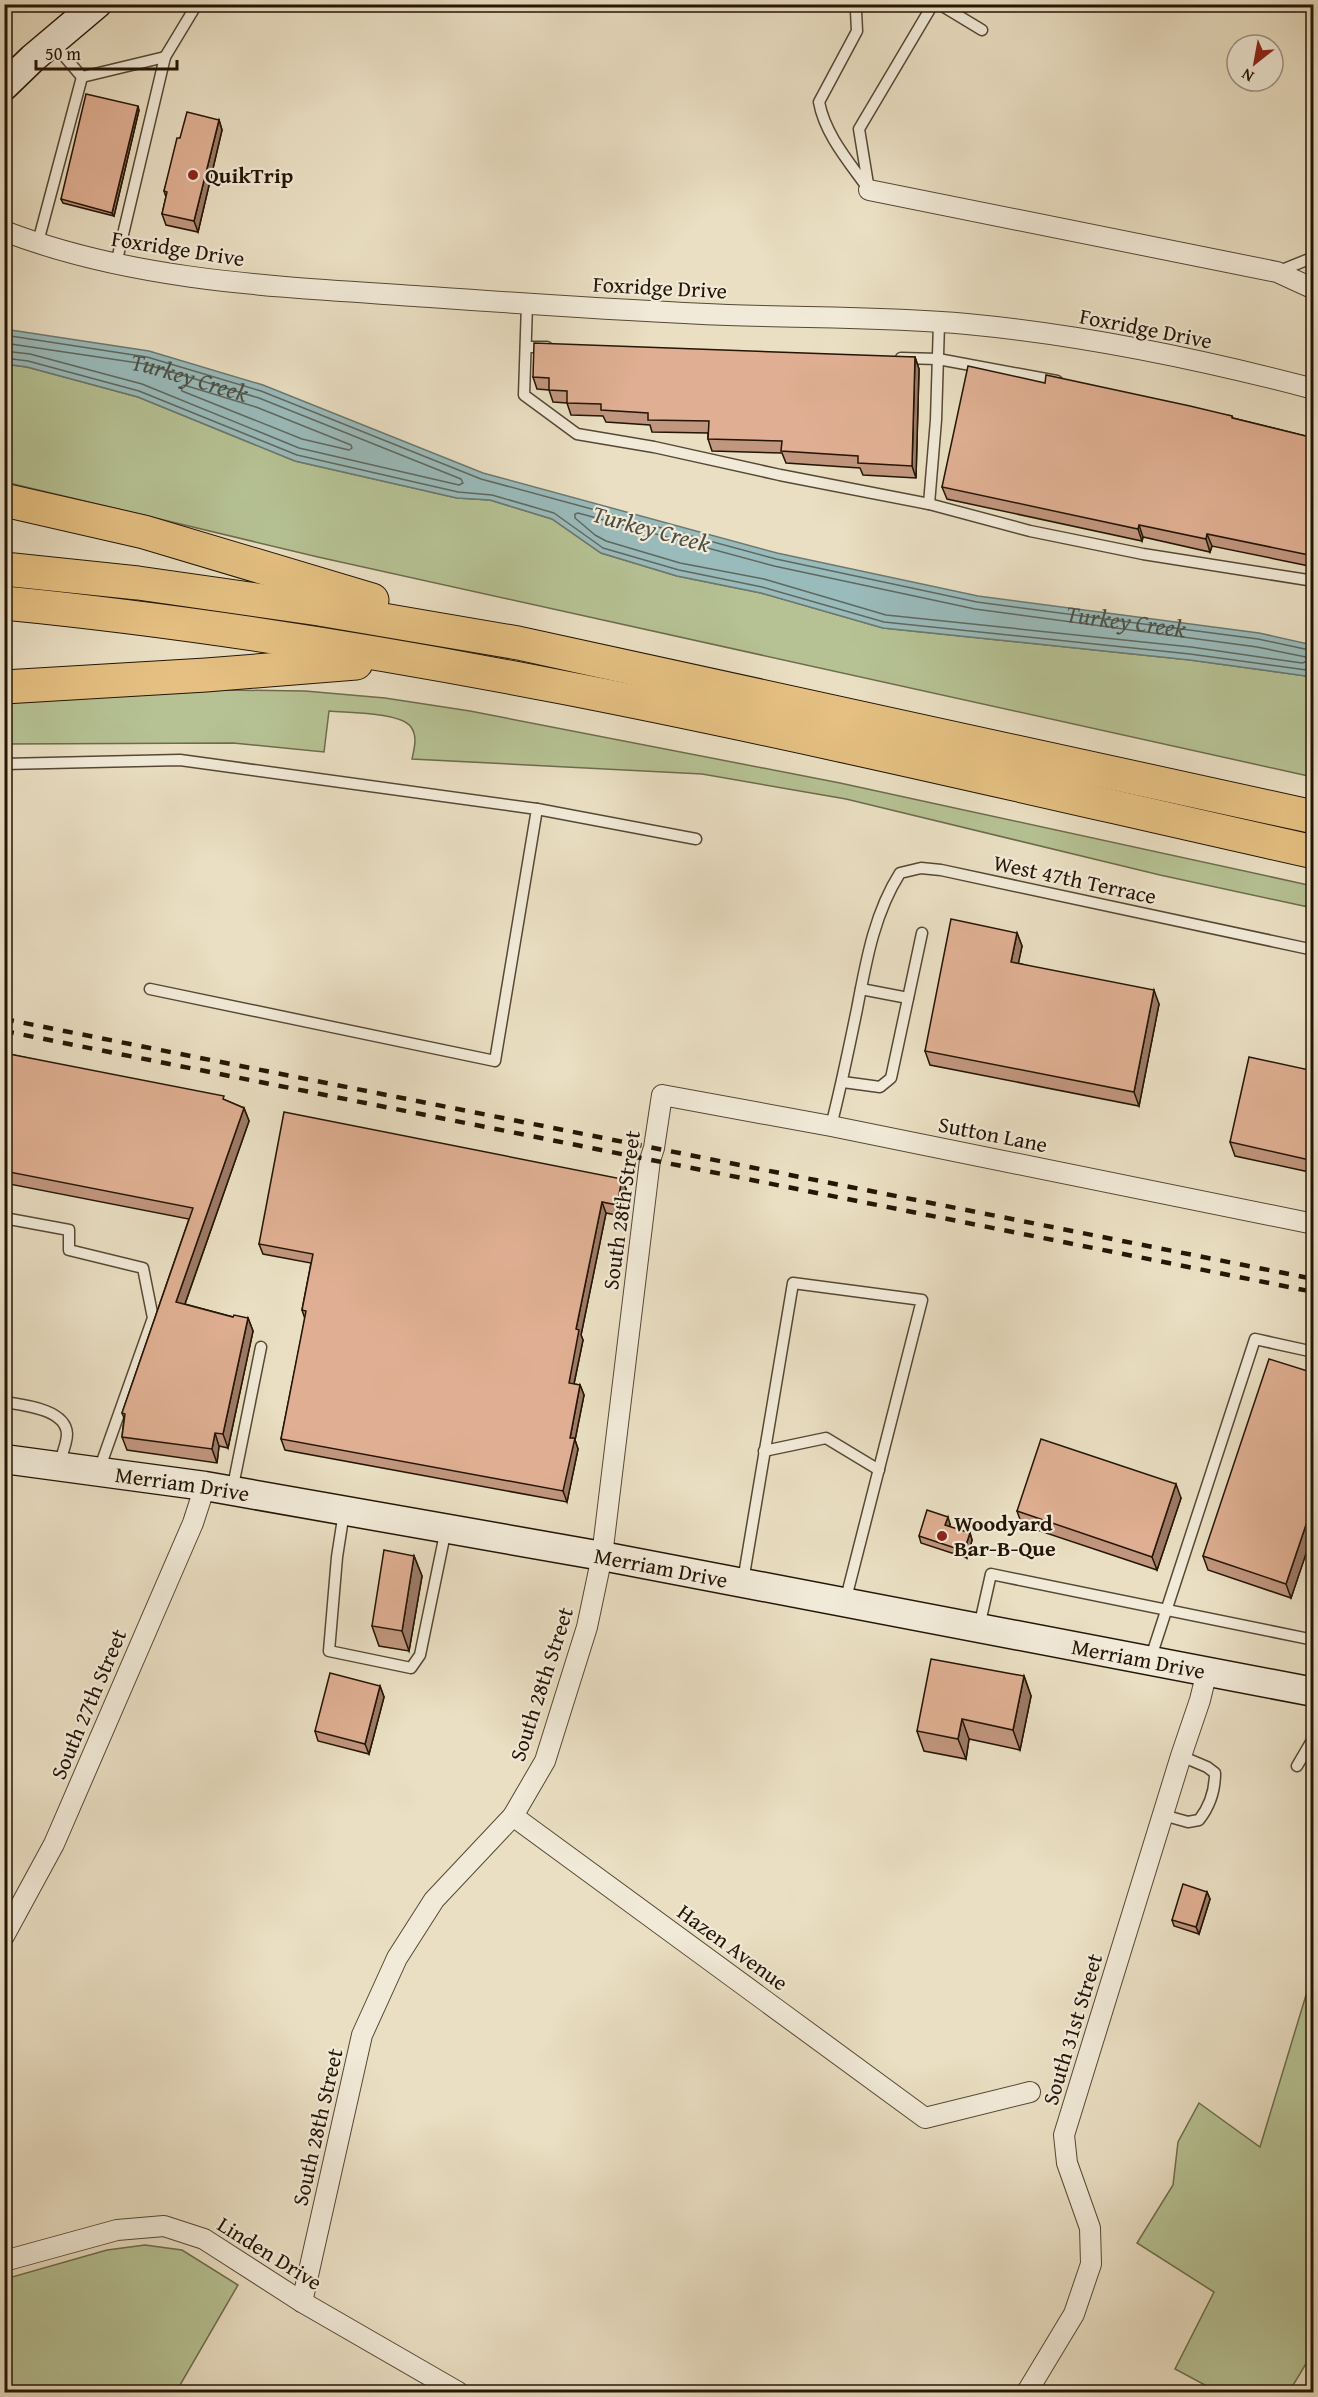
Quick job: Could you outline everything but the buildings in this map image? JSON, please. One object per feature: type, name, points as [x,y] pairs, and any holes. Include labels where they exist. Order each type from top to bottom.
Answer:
[{"type":"highway","points":[[4,500],[144,532],[518,643]]},
{"type":"highway","points":[[4,569],[138,583],[296,606],[518,643],[1314,817]]},
{"type":"highway","points":[[4,603],[143,619],[411,658],[736,723],[1314,852]]},
{"type":"highway","points":[[4,687],[206,675],[411,658]]},
{"type":"main road","points":[[4,86],[97,4]]},
{"type":"main road","name":"Merriam Drive","points":[[4,1459],[219,1489],[446,1528],[1207,1671],[1313,1688]]},
{"type":"street","points":[[869,190],[1277,272],[1314,289]]},
{"type":"street","name":"Foxridge Drive","points":[[4,231],[116,264],[163,273],[285,286],[527,304],[661,312],[939,323],[1025,331],[1126,347],[1314,388]]},
{"type":"street","name":"Sutton Lane","points":[[662,1095],[831,1126],[1314,1224]]},
{"type":"street","name":"South 28th Street","points":[[302,2302],[362,2035],[397,1958],[434,1900],[513,1816],[545,1761],[587,1627],[602,1556],[650,1160],[662,1095]]},
{"type":"street","name":"South 27th Street","points":[[4,1936],[54,1844],[189,1533],[219,1489]]},
{"type":"street","name":"South 31st Street","points":[[1027,2392],[1074,2314],[1091,2264],[1090,2228],[1067,2163],[1064,2135],[1200,1700],[1207,1671]]},
{"type":"street","name":"Hazen Avenue","points":[[513,1816],[925,2118],[1030,2092]]},
{"type":"street","name":"Linden Drive","points":[[4,2261],[117,2230],[164,2226],[204,2239],[302,2302],[458,2392]]},
{"type":"lane","points":[[116,264],[165,57],[197,4]]},
{"type":"lane","points":[[859,4],[856,11],[857,31],[819,102],[821,115],[835,141],[869,190]]},
{"type":"lane","points":[[869,190],[859,129],[933,4]]},
{"type":"lane","points":[[939,4],[982,30]]},
{"type":"lane","points":[[52,42],[82,77]]},
{"type":"lane","points":[[82,77],[165,57]]},
{"type":"lane","points":[[38,242],[82,77]]},
{"type":"lane","points":[[1277,272],[1314,257]]},
{"type":"lane","points":[[527,304],[524,395],[577,434],[654,447],[928,504],[1030,531],[1143,554],[1314,581]]},
{"type":"lane","points":[[928,504],[936,420],[939,323]]},
{"type":"lane","points":[[526,347],[561,348]]},
{"type":"lane","points":[[885,357],[938,359],[1065,382]]},
{"type":"lane","points":[[4,764],[180,760],[537,809],[696,839]]},
{"type":"lane","points":[[150,989],[495,1061],[537,809]]},
{"type":"lane","name":"West 47th Terrace","points":[[861,989],[871,939],[892,886],[900,873],[921,868],[941,870],[1314,950]]},
{"type":"lane","points":[[843,1082],[880,1087],[887,1084],[891,1078],[922,933]]},
{"type":"lane","points":[[831,1126],[843,1082],[861,989],[908,998]]},
{"type":"lane","points":[[4,1218],[69,1230],[69,1250],[143,1268],[153,1318],[99,1472]]},
{"type":"lane","points":[[742,1583],[793,1283],[922,1300],[845,1602]]},
{"type":"lane","points":[[1150,1660],[1255,1339],[1314,1352]]},
{"type":"lane","points":[[219,1489],[261,1347]]},
{"type":"lane","points":[[4,1402],[50,1413],[59,1419],[67,1436],[58,1466]]},
{"type":"lane","points":[[764,1451],[826,1438],[879,1470]]},
{"type":"lane","points":[[344,1511],[337,1557],[329,1652],[411,1668],[420,1655],[446,1528]]},
{"type":"lane","points":[[979,1627],[991,1574],[1314,1640]]},
{"type":"lane","points":[[1297,1766],[1314,1737]]},
{"type":"lane","points":[[1163,1815],[1188,1822],[1199,1820],[1207,1810],[1215,1788],[1215,1773],[1181,1756]]},
{"type":"green space","points":[[4,364],[27,367],[138,397],[295,461],[457,498],[490,500],[552,519],[601,553],[677,576],[761,593],[883,628],[1190,660],[1313,677],[1313,777],[318,557],[5,482]]},
{"type":"green space","points":[[225,690],[305,691],[385,698],[470,711],[840,783],[1313,886],[1313,908],[1160,875],[846,799],[702,774],[412,759],[415,739],[411,727],[396,718],[373,714],[329,711],[324,752],[233,743],[5,744],[5,701]]},
{"type":"green space","points":[[1313,1972],[1313,2352],[1289,2392],[1218,2392],[1175,2369],[1214,2292],[1137,2243],[1173,2185],[1178,2142],[1199,2103],[1260,2147]]},
{"type":"green space","points":[[145,2245],[182,2250],[238,2285],[176,2392],[5,2392],[5,2279],[107,2250]]},
{"type":"water","name":"Turkey Creek","points":[[4,329],[149,351],[263,385],[483,473],[777,553],[978,596],[1259,633],[1313,645],[1313,677],[1190,660],[883,628],[761,593],[677,576],[601,553],[552,519],[490,500],[457,498],[295,461],[138,397],[27,367],[5,364]]},
{"type":"railway","points":[[4,1019],[1314,1279]]},
{"type":"railway","points":[[4,1031],[1314,1292]]},
{"type":"place","name":"QuikTrip","points":[[193,175]]},
{"type":"place","name":"Woodyard Bar-B-Que","points":[[942,1536]]}]
